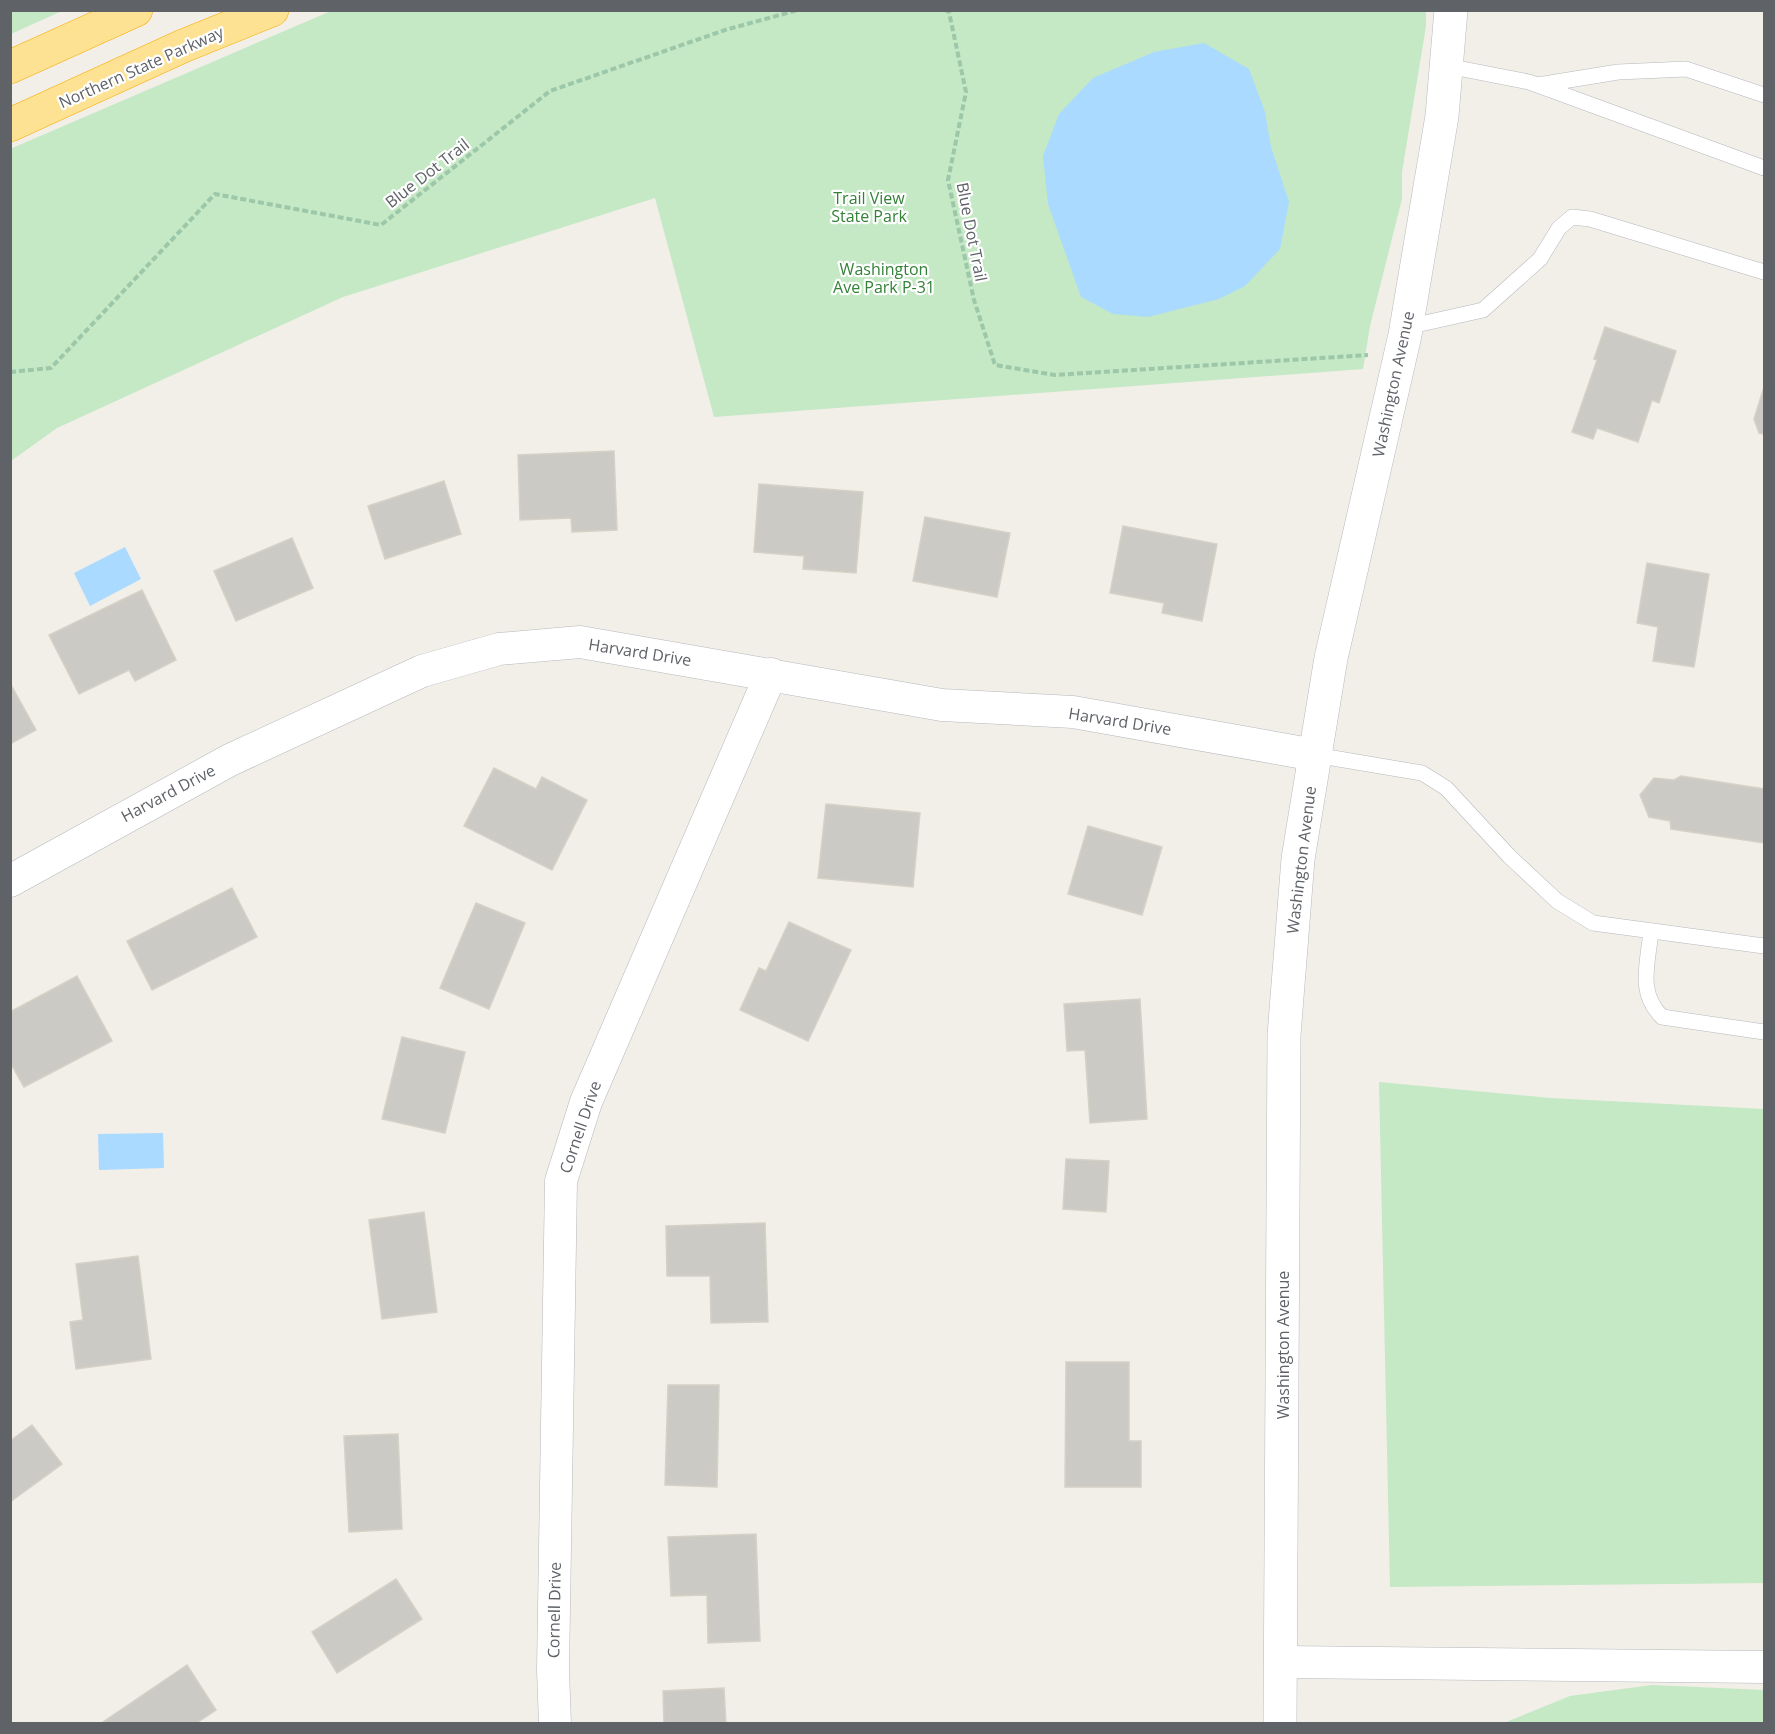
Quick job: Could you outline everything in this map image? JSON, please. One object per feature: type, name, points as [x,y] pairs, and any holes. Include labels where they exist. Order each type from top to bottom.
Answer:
[{"type":"highway","points":[[10,67],[136,10]]},
{"type":"highway","name":"Northern State Parkway","points":[[10,125],[183,46],[272,10]]},
{"type":"main road","name":"Washington Avenue","points":[[1280,1724],[1284,1035],[1298,858],[1331,658],[1404,340],[1442,116],[1451,10]]},
{"type":"street","name":"Harvard Drive","points":[[10,881],[230,760],[422,671],[499,649],[579,642],[942,705],[1073,712],[1315,756]]},
{"type":"street","name":"Cornell Drive","points":[[555,1724],[553,1670],[561,1181],[586,1102],[771,674]]},
{"type":"street","points":[[1282,1662],[1764,1667]]},
{"type":"lane","points":[[1447,66],[1538,85],[1764,168]]},
{"type":"lane","points":[[1538,85],[1618,72],[1686,69],[1764,95]]},
{"type":"lane","points":[[1404,340],[1484,310],[1540,259],[1559,228],[1572,217],[1590,219],[1764,272]]},
{"type":"lane","points":[[1315,756],[1422,773],[1446,788],[1509,856],[1557,901],[1593,922],[1764,946]]},
{"type":"lane","points":[[1651,931],[1645,991],[1652,1006],[1662,1017],[1764,1032]]},
{"type":"path","name":"Blue Dot Trail","points":[[10,372],[51,368],[216,194],[381,225],[549,91],[725,30],[798,10]]},
{"type":"path","name":"Blue Dot Trail","points":[[945,10],[948,12],[966,92],[948,180],[974,300],[995,365],[1055,375],[1347,355],[1404,340]]},
{"type":"green space","points":[[11,10],[62,10],[62,11],[11,34]]},
{"type":"green space","name":"Trail View State Park","points":[[331,11],[1426,11],[1426,26],[1402,172],[1402,199],[1370,326],[1363,369],[714,417],[655,198],[343,297],[57,428],[11,461],[10,149]]},
{"type":"green space","points":[[1379,1082],[1550,1098],[1764,1109],[1764,1583],[1390,1587]]},
{"type":"green space","points":[[1652,1685],[1764,1690],[1764,1723],[1504,1723],[1570,1696]]},
{"type":"water","points":[[1204,43],[1249,69],[1265,112],[1271,147],[1289,202],[1280,249],[1245,286],[1219,299],[1148,317],[1113,314],[1081,297],[1048,204],[1043,156],[1059,114],[1093,78],[1154,52]]},
{"type":"water","points":[[125,547],[141,579],[90,606],[74,573]]},
{"type":"water","points":[[163,1133],[164,1168],[99,1170],[98,1134]]},
{"type":"building","points":[[1605,327],[1676,351],[1659,403],[1652,400],[1638,442],[1597,428],[1593,439],[1572,432],[1597,360],[1594,359]]},
{"type":"building","points":[[1764,387],[1764,434],[1759,433],[1754,419]]},
{"type":"building","points":[[614,451],[617,530],[572,532],[571,518],[520,520],[518,455]]},
{"type":"building","points":[[444,481],[461,534],[385,559],[368,506]]},
{"type":"building","points":[[759,484],[863,492],[856,573],[803,569],[804,556],[754,552]]},
{"type":"building","points":[[925,517],[1010,533],[997,597],[913,581]]},
{"type":"building","points":[[1123,526],[1217,544],[1202,621],[1162,613],[1164,603],[1110,593]]},
{"type":"building","points":[[292,538],[313,588],[236,621],[214,571]]},
{"type":"building","points":[[1647,563],[1709,574],[1694,667],[1653,661],[1658,627],[1637,623]]},
{"type":"building","points":[[142,590],[176,660],[135,681],[129,670],[79,694],[49,635]]},
{"type":"building","points":[[10,683],[36,730],[10,744]]},
{"type":"building","points":[[494,768],[536,789],[542,777],[587,800],[552,870],[464,826]]},
{"type":"building","points":[[1681,776],[1764,789],[1764,843],[1671,829],[1670,821],[1649,817],[1640,795],[1654,778],[1674,780]]},
{"type":"building","points":[[826,804],[920,813],[913,887],[818,878]]},
{"type":"building","points":[[1088,826],[1162,847],[1142,915],[1068,894]]},
{"type":"building","points":[[232,888],[257,937],[152,990],[127,941]]},
{"type":"building","points":[[476,903],[525,923],[489,1009],[440,988]]},
{"type":"building","points":[[789,922],[851,950],[808,1041],[740,1010],[759,968],[766,971]]},
{"type":"building","points":[[77,976],[112,1041],[24,1087],[10,1062],[10,1012]]},
{"type":"building","points":[[1140,999],[1147,1119],[1090,1123],[1085,1050],[1067,1051],[1064,1004]]},
{"type":"building","points":[[402,1037],[465,1052],[445,1133],[382,1119]]},
{"type":"building","points":[[1066,1159],[1109,1161],[1106,1212],[1063,1209]]},
{"type":"building","points":[[424,1212],[437,1312],[382,1319],[369,1220]]},
{"type":"building","points":[[765,1223],[768,1322],[711,1323],[710,1276],[667,1276],[666,1226]]},
{"type":"building","points":[[138,1256],[151,1359],[76,1369],[70,1322],[83,1320],[76,1264]]},
{"type":"building","points":[[1066,1362],[1129,1362],[1129,1441],[1141,1441],[1141,1487],[1065,1487]]},
{"type":"building","points":[[668,1385],[719,1385],[717,1487],[665,1485]]},
{"type":"building","points":[[32,1425],[62,1464],[10,1502],[10,1441]]},
{"type":"building","points":[[398,1434],[402,1529],[349,1532],[344,1436]]},
{"type":"building","points":[[756,1534],[760,1641],[708,1643],[707,1595],[671,1596],[668,1537]]},
{"type":"building","points":[[396,1579],[422,1619],[337,1673],[312,1632]]},
{"type":"building","points":[[187,1665],[216,1710],[195,1724],[100,1724]]},
{"type":"building","points":[[724,1688],[726,1724],[664,1724],[663,1691]]},
{"type":"park label","name":"Washington Ave Park P-31","points":[[884,278]]}]
